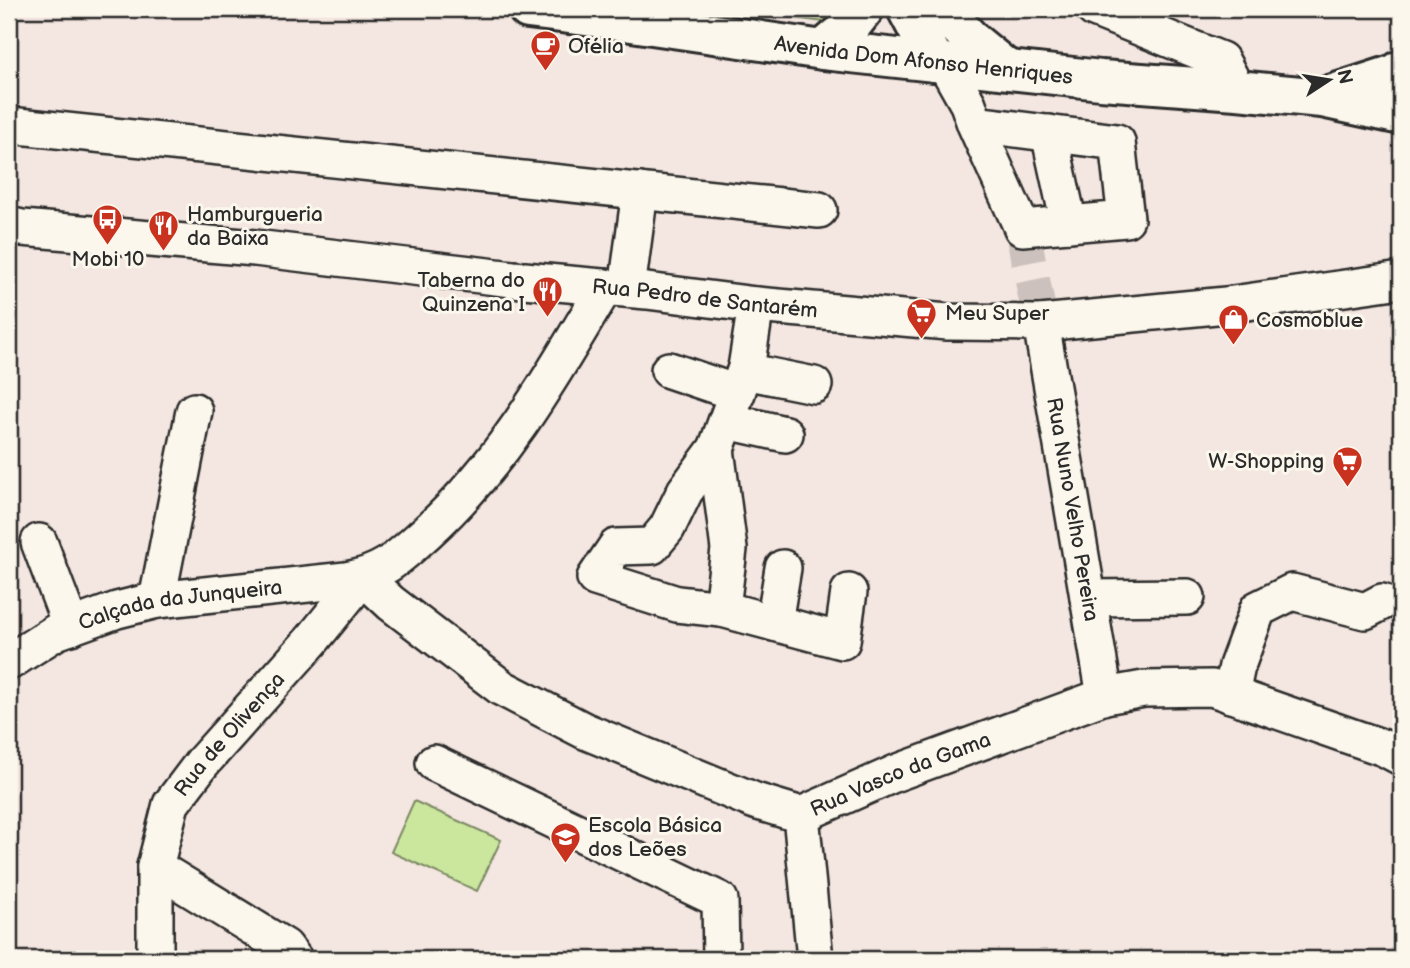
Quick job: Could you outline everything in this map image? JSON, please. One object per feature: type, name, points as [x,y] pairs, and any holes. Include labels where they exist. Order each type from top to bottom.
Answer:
[{"type":"main road","name":"Avenida Dom Afonso Henriques","points":[[528,9],[823,50],[1101,80],[1322,98],[1401,116]]},
{"type":"main road","points":[[823,50],[850,27],[864,9]]},
{"type":"main road","points":[[907,9],[940,62]]},
{"type":"main road","points":[[942,9],[973,42],[1006,69]]},
{"type":"main road","name":"Avenida Dom Afonso Henriques","points":[[1322,98],[1401,70]]},
{"type":"street","points":[[1094,9],[1221,60],[1237,90]]},
{"type":"street","points":[[940,62],[968,104],[975,124],[1022,228],[1126,219],[1117,142],[975,124]]},
{"type":"street","points":[[9,125],[819,210]]},
{"type":"street","points":[[1049,133],[1069,223]]},
{"type":"street","points":[[363,577],[389,565],[447,514],[478,480],[526,417],[616,288],[640,191]]},
{"type":"street","name":"Rua Pedro de Santarém","points":[[9,225],[255,248],[756,305],[948,322],[1041,323],[1226,305],[1401,280]]},
{"type":"street","points":[[722,609],[729,549],[731,409],[756,305]]},
{"type":"street","name":"Rua Nuno Velho Pereira","points":[[1041,323],[1105,695]]},
{"type":"street","points":[[669,370],[731,409],[785,434]]},
{"type":"street","points":[[814,385],[731,409],[667,528],[652,546],[615,547],[595,578],[677,604],[722,609],[842,641],[849,592]]},
{"type":"street","points":[[157,600],[194,411]]},
{"type":"street","points":[[39,542],[71,627]]},
{"type":"street","points":[[774,623],[783,568]]},
{"type":"street","name":"Calçada da Junqueira","points":[[9,662],[57,632],[117,610],[157,600],[363,577]]},
{"type":"street","name":"Rua Vasco da Gama","points":[[363,577],[391,603],[502,688],[585,731],[755,801],[801,815],[896,773],[1105,695],[1144,689],[1212,688],[1384,748],[1401,757]]},
{"type":"street","name":"Rua de Olivença","points":[[155,959],[155,867],[171,804],[202,763],[312,640],[363,577]]},
{"type":"street","points":[[1231,695],[1237,666],[1258,608],[1292,592],[1365,611],[1382,602]]},
{"type":"street","points":[[1088,598],[1187,597]]},
{"type":"street","points":[[434,763],[720,900],[721,959]]},
{"type":"street","points":[[801,815],[815,959]]},
{"type":"street","points":[[155,867],[285,947],[294,959]]},
{"type":"green space","points":[[725,9],[846,9],[842,16],[824,22]]},
{"type":"green space","points":[[414,801],[501,840],[477,891],[391,852]]},
{"type":"tunnel","points":[[1022,228],[1041,323]]},
{"type":"place","name":"Ofélia","points":[[545,73]]},
{"type":"place","name":"Mobi 10","points":[[108,246]]},
{"type":"place","name":"Hamburgueria da Baixa","points":[[164,253]]},
{"type":"place","name":"Taberna do Quinzena I","points":[[548,319]]},
{"type":"place","name":"Meu Super","points":[[922,340]]},
{"type":"place","name":"Cosmoblue","points":[[1233,347]]},
{"type":"place","name":"W-Shopping","points":[[1347,488]]},
{"type":"place","name":"Escola Básica dos Leões","points":[[565,864]]}]
